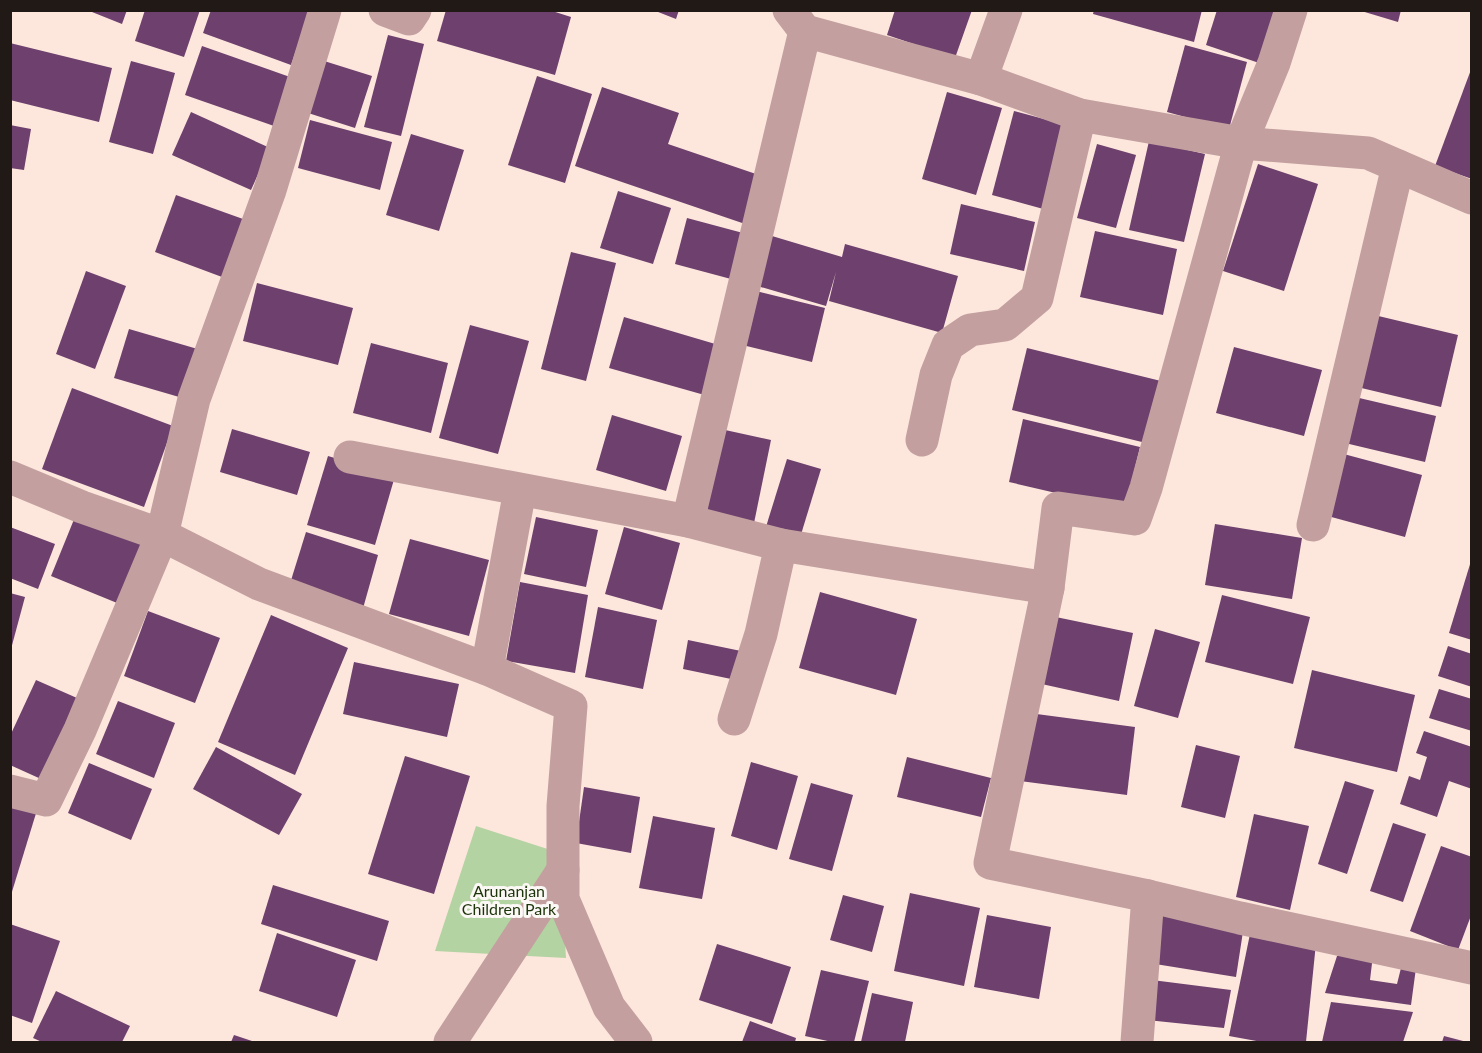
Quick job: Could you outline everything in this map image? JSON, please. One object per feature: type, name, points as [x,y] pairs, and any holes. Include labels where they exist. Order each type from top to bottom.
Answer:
[{"type":"street","points":[[10,790],[46,800],[80,730],[162,535],[194,399],[270,190],[325,10]]},
{"type":"street","points":[[385,10],[409,19],[415,10]]},
{"type":"street","points":[[981,79],[1006,10]]},
{"type":"street","points":[[1291,10],[1274,63],[1241,143],[1146,488],[1135,519],[1058,508],[1048,588],[990,863],[1472,968]]},
{"type":"street","points":[[688,522],[797,21],[981,79],[1080,115],[1241,143],[1368,153],[1472,198]]},
{"type":"street","points":[[922,440],[936,375],[948,345],[970,330],[1005,325],[1037,297],[1080,115]]},
{"type":"street","points":[[1313,525],[1398,166]]},
{"type":"street","points":[[350,457],[688,522],[782,545],[1048,588]]},
{"type":"street","points":[[10,477],[82,507],[162,535],[259,584],[487,669],[570,706],[563,806],[563,899],[609,1007],[636,1042]]},
{"type":"street","points":[[487,669],[520,490]]},
{"type":"street","points":[[734,719],[761,634],[782,545]]},
{"type":"street","points":[[450,1042],[563,870]]},
{"type":"street","points":[[1137,1042],[1148,896]]},
{"type":"green space","name":"Arunanjan Children Park","points":[[476,826],[560,853],[566,958],[435,951]]},
{"type":"building","points":[[87,10],[127,10],[122,24]]},
{"type":"building","points":[[145,10],[200,10],[184,57],[135,41]]},
{"type":"building","points":[[211,10],[310,10],[291,65],[203,33]]},
{"type":"building","points":[[446,10],[549,10],[571,17],[555,75],[437,41]]},
{"type":"building","points":[[653,10],[679,10],[676,19]]},
{"type":"building","points":[[895,10],[972,10],[955,58],[887,35]]},
{"type":"building","points":[[1094,10],[1202,10],[1194,42],[1093,14]]},
{"type":"building","points":[[1217,10],[1282,10],[1265,65],[1206,45]]},
{"type":"building","points":[[1358,10],[1401,10],[1398,22]]},
{"type":"building","points":[[388,35],[424,44],[401,136],[364,127]]},
{"type":"building","points":[[10,43],[112,68],[99,122],[10,100]]},
{"type":"building","points":[[1185,45],[1247,62],[1229,129],[1167,112]]},
{"type":"building","points":[[202,46],[290,77],[274,126],[185,95]]},
{"type":"building","points":[[321,60],[372,76],[355,128],[305,112]]},
{"type":"building","points":[[131,61],[175,73],[153,154],[109,142]]},
{"type":"building","points":[[1472,67],[1472,179],[1435,166]]},
{"type":"building","points":[[537,76],[592,94],[565,183],[508,165]]},
{"type":"building","points":[[602,87],[679,113],[668,144],[765,177],[748,225],[575,166]]},
{"type":"building","points":[[947,92],[1002,108],[976,195],[922,179]]},
{"type":"building","points":[[1014,111],[1070,126],[1047,210],[992,195]]},
{"type":"building","points":[[191,112],[270,148],[251,190],[172,155]]},
{"type":"building","points":[[310,120],[392,142],[380,190],[298,168]]},
{"type":"building","points":[[10,125],[31,129],[24,170],[10,168]]},
{"type":"building","points":[[411,134],[464,150],[439,231],[386,215]]},
{"type":"building","points":[[1149,141],[1205,154],[1184,242],[1129,230]]},
{"type":"building","points":[[1097,144],[1136,155],[1116,228],[1077,218]]},
{"type":"building","points":[[1258,164],[1318,184],[1284,291],[1223,271]]},
{"type":"building","points":[[618,191],[671,208],[653,264],[600,248]]},
{"type":"building","points":[[176,195],[243,219],[222,277],[155,252]]},
{"type":"building","points":[[961,204],[1035,222],[1024,271],[950,254]]},
{"type":"building","points":[[687,218],[743,233],[731,279],[675,264]]},
{"type":"building","points":[[1095,231],[1177,249],[1163,315],[1080,297]]},
{"type":"building","points":[[762,233],[842,257],[845,244],[958,276],[942,333],[829,301],[836,272],[826,306],[747,283]]},
{"type":"building","points":[[571,252],[616,263],[586,381],[541,369]]},
{"type":"building","points":[[86,271],[126,286],[95,369],[56,354]]},
{"type":"building","points":[[257,283],[353,308],[338,365],[243,341]]},
{"type":"building","points":[[748,289],[825,308],[812,362],[734,343]]},
{"type":"building","points":[[1370,314],[1458,335],[1441,407],[1353,386]]},
{"type":"building","points":[[624,317],[722,346],[708,396],[609,368]]},
{"type":"building","points":[[470,325],[529,341],[498,454],[439,438]]},
{"type":"building","points":[[129,329],[201,350],[186,399],[114,378]]},
{"type":"building","points":[[371,343],[448,363],[431,433],[353,413]]},
{"type":"building","points":[[1234,347],[1322,370],[1304,436],[1216,413]]},
{"type":"building","points":[[1027,348],[1161,381],[1146,443],[1012,410]]},
{"type":"building","points":[[72,388],[173,426],[144,507],[42,469]]},
{"type":"building","points":[[1355,397],[1436,416],[1425,462],[1345,443]]},
{"type":"building","points":[[612,415],[682,436],[666,491],[596,470]]},
{"type":"building","points":[[1023,419],[1140,447],[1125,509],[1009,482]]},
{"type":"building","points":[[716,428],[771,440],[753,528],[697,516]]},
{"type":"building","points":[[232,429],[310,452],[297,495],[220,472]]},
{"type":"building","points":[[1340,453],[1422,475],[1405,537],[1324,515]]},
{"type":"building","points":[[328,456],[395,476],[375,545],[307,525]]},
{"type":"building","points":[[787,459],[821,469],[799,541],[765,530]]},
{"type":"building","points":[[77,512],[148,541],[122,605],[51,576]]},
{"type":"building","points":[[536,517],[598,530],[586,587],[524,574]]},
{"type":"building","points":[[1215,524],[1302,538],[1292,599],[1205,585]]},
{"type":"building","points":[[10,527],[55,544],[38,589],[10,578]]},
{"type":"building","points":[[624,527],[680,543],[662,610],[605,594]]},
{"type":"building","points":[[306,532],[378,555],[362,612],[288,590]]},
{"type":"building","points":[[410,539],[489,560],[469,636],[389,614]]},
{"type":"building","points":[[1472,561],[1472,640],[1449,633]]},
{"type":"building","points":[[520,582],[588,595],[575,673],[506,661]]},
{"type":"building","points":[[820,592],[917,619],[896,695],[799,668]]},
{"type":"building","points":[[10,593],[25,597],[11,649],[10,649]]},
{"type":"building","points":[[1222,595],[1310,617],[1293,684],[1205,662]]},
{"type":"building","points":[[598,607],[657,620],[643,689],[585,677]]},
{"type":"building","points":[[148,611],[220,638],[195,703],[124,676]]},
{"type":"building","points":[[271,615],[348,648],[295,775],[218,742]]},
{"type":"building","points":[[1051,616],[1133,633],[1119,701],[1037,683]]},
{"type":"building","points":[[1155,629],[1200,642],[1178,718],[1134,706]]},
{"type":"building","points":[[688,640],[741,651],[736,680],[683,669]]},
{"type":"building","points":[[1448,646],[1472,654],[1472,687],[1438,676]]},
{"type":"building","points":[[354,662],[459,684],[447,737],[343,714]]},
{"type":"building","points":[[1312,670],[1415,695],[1397,772],[1294,748]]},
{"type":"building","points":[[36,680],[77,698],[41,779],[10,765],[10,736]]},
{"type":"building","points":[[1439,689],[1472,699],[1472,731],[1429,718]]},
{"type":"building","points":[[118,701],[175,723],[154,778],[96,754]]},
{"type":"building","points":[[1029,713],[1135,727],[1127,795],[1020,781]]},
{"type":"building","points":[[1424,731],[1472,747],[1472,789],[1449,781],[1437,817],[1400,804],[1409,776],[1420,780],[1427,757],[1416,753]]},
{"type":"building","points":[[1196,745],[1240,756],[1225,818],[1181,807]]},
{"type":"building","points":[[216,747],[302,794],[279,835],[193,789]]},
{"type":"building","points":[[405,756],[470,776],[434,894],[368,874]]},
{"type":"building","points":[[907,757],[991,778],[981,817],[897,797]]},
{"type":"building","points":[[751,762],[798,776],[777,850],[731,836]]},
{"type":"building","points":[[89,763],[152,789],[131,840],[68,813]]},
{"type":"building","points":[[1345,781],[1374,790],[1347,874],[1318,864]]},
{"type":"building","points":[[811,783],[853,795],[832,871],[789,859]]},
{"type":"building","points":[[584,787],[640,797],[631,853],[576,843]]},
{"type":"building","points":[[10,802],[37,810],[11,895],[10,895]]},
{"type":"building","points":[[1254,814],[1309,826],[1290,910],[1236,897]]},
{"type":"building","points":[[653,816],[715,828],[702,899],[639,888]]},
{"type":"building","points":[[1393,823],[1426,834],[1403,902],[1370,891]]},
{"type":"building","points":[[1441,846],[1472,857],[1472,913],[1458,950],[1410,931]]},
{"type":"building","points":[[273,885],[389,921],[377,961],[261,924]]},
{"type":"building","points":[[910,893],[980,908],[964,986],[894,971]]},
{"type":"building","points":[[843,895],[884,906],[872,952],[830,940]]},
{"type":"building","points":[[1157,911],[1244,925],[1236,977],[1149,963]]},
{"type":"building","points":[[987,915],[1051,927],[1039,999],[974,987]]},
{"type":"building","points":[[10,924],[60,941],[32,1023],[10,1015]]},
{"type":"building","points":[[277,933],[356,960],[337,1017],[259,991]]},
{"type":"building","points":[[1250,934],[1316,943],[1306,1042],[1262,1042],[1229,1036]]},
{"type":"building","points":[[717,944],[791,967],[772,1024],[699,1000]]},
{"type":"building","points":[[1373,955],[1370,980],[1397,984],[1401,968],[1416,968],[1411,1005],[1325,993],[1337,956]]},
{"type":"building","points":[[821,970],[869,981],[854,1042],[832,1042],[805,1036]]},
{"type":"building","points":[[1152,980],[1231,990],[1224,1028],[1147,1020]]},
{"type":"building","points":[[56,991],[130,1026],[122,1042],[42,1042],[33,1038]]},
{"type":"building","points":[[872,993],[913,1002],[905,1042],[861,1042]]},
{"type":"building","points":[[1331,1002],[1413,1012],[1403,1042],[1322,1042]]},
{"type":"building","points":[[750,1021],[796,1038],[795,1042],[742,1042]]},
{"type":"building","points":[[234,1035],[255,1042],[231,1042]]},
{"type":"building","points":[[1444,1036],[1467,1042],[1442,1042]]}]
